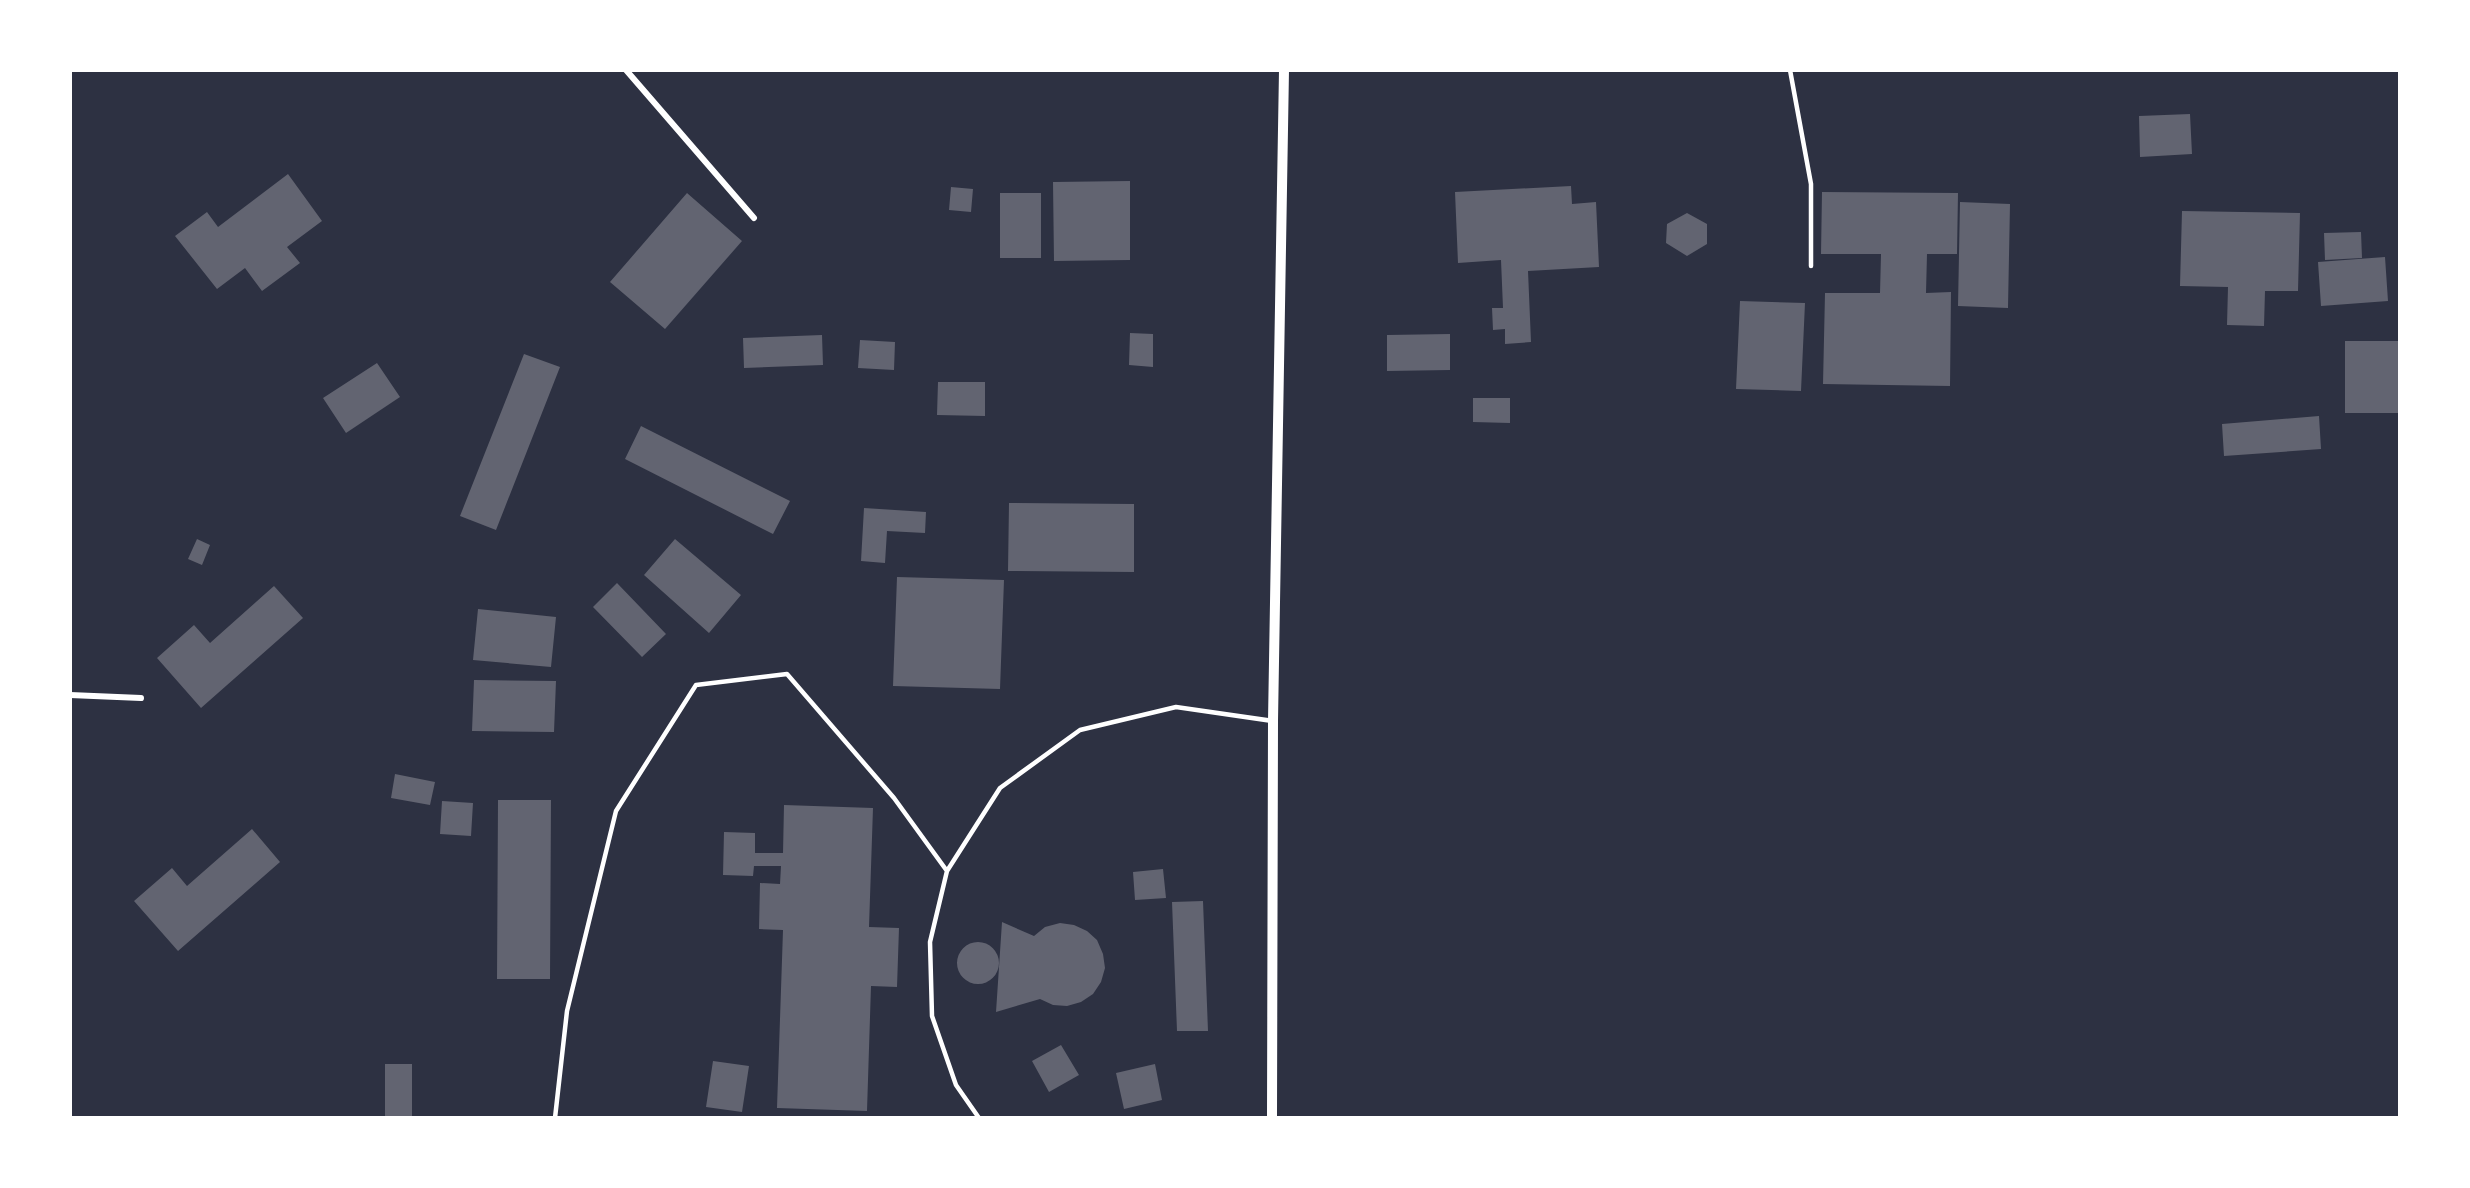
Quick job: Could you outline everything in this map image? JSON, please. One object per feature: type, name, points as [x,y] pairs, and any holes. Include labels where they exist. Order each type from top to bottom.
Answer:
[{"type":"street","points":[[626,70],[754,218]]},
{"type":"street","points":[[1272,1118],[1273,721],[1284,70]]},
{"type":"street","points":[[70,695],[141,698]]},
{"type":"lane","points":[[1790,70],[1811,184],[1811,266]]},
{"type":"lane","points":[[555,1118],[567,1011],[616,811],[696,685],[787,674],[894,798],[947,871]]},
{"type":"lane","points":[[979,1118],[956,1085],[932,1016],[930,942],[947,871],[1000,788],[1080,730],[1176,707],[1273,721]]},
{"type":"building","points":[[2190,114],[2192,154],[2140,157],[2139,116]]},
{"type":"building","points":[[288,174],[322,221],[287,247],[300,263],[262,291],[245,268],[217,289],[175,236],[207,212],[218,227]]},
{"type":"building","points":[[1130,181],[1130,260],[1054,261],[1053,182]]},
{"type":"building","points":[[1571,186],[1572,204],[1596,202],[1599,267],[1528,271],[1531,342],[1505,344],[1505,329],[1493,330],[1492,308],[1503,308],[1501,260],[1458,263],[1455,192]]},
{"type":"building","points":[[951,187],[973,189],[971,212],[949,210]]},
{"type":"building","points":[[1822,192],[1958,193],[1957,254],[1927,254],[1926,293],[1951,292],[1950,386],[1823,384],[1825,293],[1880,293],[1881,254],[1821,254]]},
{"type":"building","points":[[687,193],[742,241],[665,329],[610,282]]},
{"type":"building","points":[[1000,193],[1041,193],[1041,258],[1000,258]]},
{"type":"building","points":[[1960,202],[2010,204],[2008,308],[1958,306]]},
{"type":"building","points":[[2182,211],[2300,213],[2298,291],[2265,291],[2264,326],[2227,325],[2228,287],[2180,286]]},
{"type":"building","points":[[1687,213],[1707,224],[1707,244],[1687,256],[1666,243],[1667,224]]},
{"type":"building","points":[[2361,232],[2362,258],[2325,260],[2324,233]]},
{"type":"building","points":[[2385,257],[2388,301],[2321,306],[2318,262]]},
{"type":"building","points":[[1740,301],[1805,303],[1801,391],[1736,389]]},
{"type":"building","points":[[1130,333],[1153,334],[1153,367],[1129,365]]},
{"type":"building","points":[[1450,334],[1450,370],[1387,371],[1387,335]]},
{"type":"building","points":[[822,335],[823,365],[744,368],[743,338]]},
{"type":"building","points":[[860,340],[895,342],[894,370],[858,368]]},
{"type":"building","points":[[2345,341],[2400,341],[2400,413],[2345,413]]},
{"type":"building","points":[[524,354],[560,367],[496,530],[460,516]]},
{"type":"building","points":[[377,363],[400,397],[346,433],[323,398]]},
{"type":"building","points":[[938,382],[985,382],[985,416],[937,415]]},
{"type":"building","points":[[1473,398],[1510,398],[1510,423],[1473,422]]},
{"type":"building","points":[[2319,416],[2321,449],[2224,456],[2222,424]]},
{"type":"building","points":[[641,426],[790,501],[773,534],[625,459]]},
{"type":"building","points":[[1009,503],[1134,504],[1134,572],[1008,571]]},
{"type":"building","points":[[864,508],[926,512],[925,533],[887,531],[885,563],[861,561]]},
{"type":"building","points":[[197,539],[210,545],[202,565],[188,559]]},
{"type":"building","points":[[675,539],[741,595],[709,633],[644,575]]},
{"type":"building","points":[[897,577],[1004,580],[1000,689],[893,686]]},
{"type":"building","points":[[617,583],[666,634],[642,657],[593,607]]},
{"type":"building","points":[[274,586],[303,618],[201,708],[157,658],[194,625],[210,643]]},
{"type":"building","points":[[478,609],[556,617],[551,667],[473,660]]},
{"type":"building","points":[[474,680],[556,681],[554,732],[472,731]]},
{"type":"building","points":[[395,774],[435,782],[430,805],[391,798]]},
{"type":"building","points":[[498,800],[551,800],[550,979],[497,979]]},
{"type":"building","points":[[442,801],[473,803],[471,836],[440,834]]},
{"type":"building","points":[[784,805],[873,808],[869,927],[899,928],[897,987],[871,986],[867,1111],[777,1108],[783,930],[759,929],[760,883],[780,884],[781,866],[754,866],[753,876],[723,875],[724,832],[755,833],[755,853],[783,853]]},
{"type":"building","points":[[252,829],[280,862],[178,951],[134,901],[172,868],[187,886]]},
{"type":"building","points":[[1163,869],[1166,898],[1135,900],[1133,872]]},
{"type":"building","points":[[1203,901],[1208,1031],[1177,1031],[1172,902]]},
{"type":"building","points":[[1002,922],[1034,936],[1045,927],[1060,923],[1074,925],[1087,931],[1097,940],[1103,954],[1105,968],[1101,982],[1093,994],[1081,1002],[1067,1006],[1053,1005],[1040,999],[996,1012]]},
{"type":"building","points":[[978,942],[993,948],[999,963],[993,978],[978,984],[963,978],[957,963],[963,948]]},
{"type":"building","points":[[1061,1045],[1079,1075],[1049,1092],[1032,1061]]},
{"type":"building","points":[[713,1061],[749,1066],[742,1112],[706,1107]]},
{"type":"building","points":[[385,1064],[412,1064],[412,1116],[385,1117]]},
{"type":"building","points":[[1155,1064],[1162,1100],[1124,1109],[1116,1073]]}]
